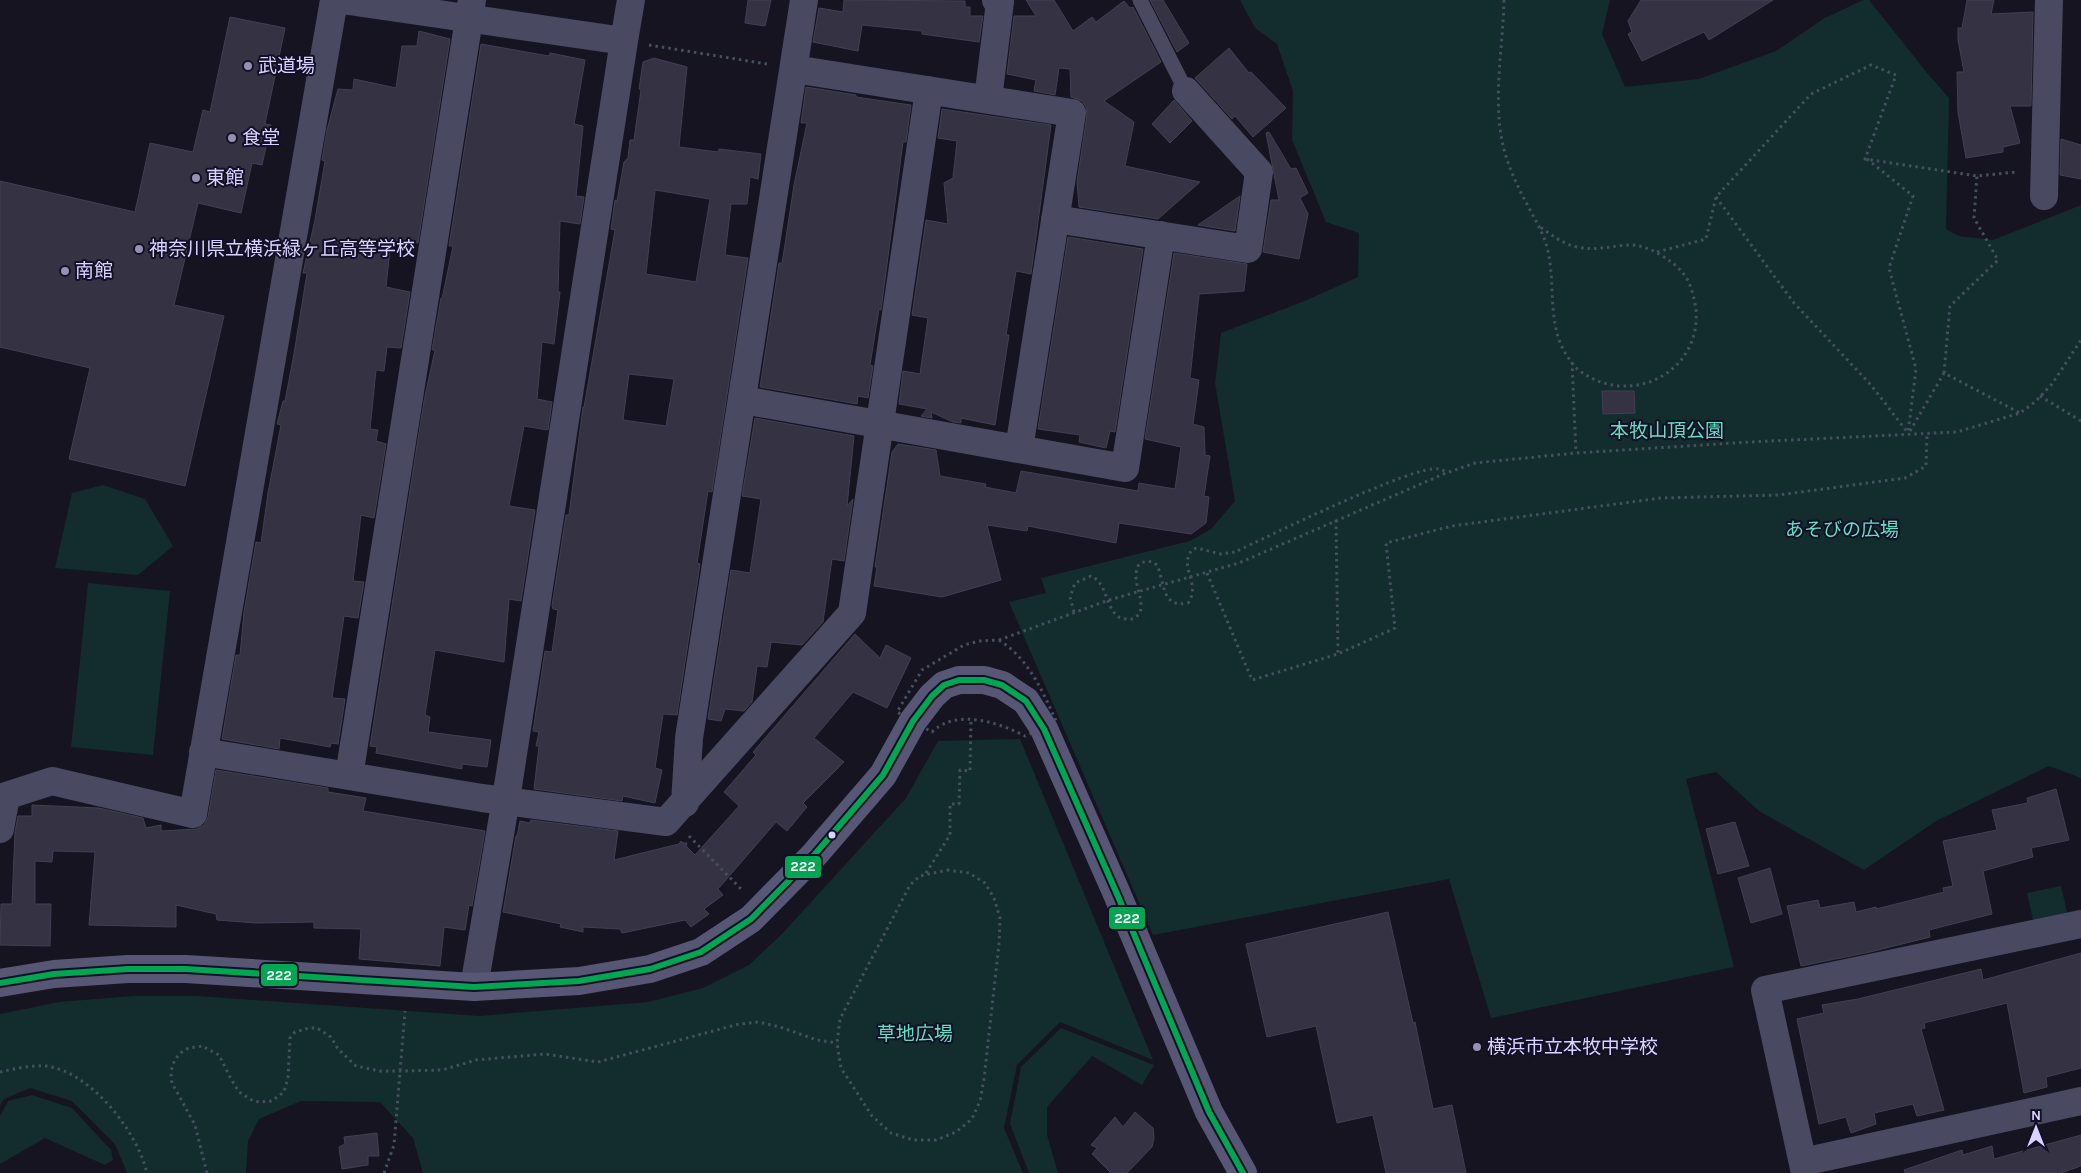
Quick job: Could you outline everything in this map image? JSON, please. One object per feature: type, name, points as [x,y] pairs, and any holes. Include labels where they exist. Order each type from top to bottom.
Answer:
[{"type":"street","points":[[0,829],[6,796],[52,780],[192,814],[334,0]]},
{"type":"street","points":[[342,0],[470,9],[624,41]]},
{"type":"street","points":[[474,987],[506,800],[630,0]]},
{"type":"street","points":[[678,810],[804,0]]},
{"type":"street","points":[[2044,183],[2049,0]]},
{"type":"street","points":[[988,100],[1000,1]]},
{"type":"street","points":[[349,776],[470,9]]},
{"type":"street","points":[[794,69],[1072,113],[1019,449]]},
{"type":"street","points":[[203,752],[482,798],[666,822],[852,613],[929,90]]},
{"type":"street","points":[[1055,219],[1248,249],[1259,172],[1186,91]]},
{"type":"street","points":[[743,400],[1125,468],[1161,235]]},
{"type":"street","points":[[0,983],[54,974],[128,969],[186,969],[474,987],[579,981],[650,969],[701,952],[751,919],[815,854],[883,775],[913,722],[932,696],[944,685],[959,680],[984,680],[1002,685],[1026,701],[1044,729],[1209,1112],[1243,1173]]},
{"type":"street","points":[[2081,924],[1765,990],[1804,1167],[2081,1101]]},
{"type":"lane","points":[[1140,0],[1186,91]]},
{"type":"path","points":[[1504,0],[1498,82],[1500,129],[1508,166],[1540,228],[1547,247],[1554,326],[1562,349],[1579,371],[1603,384],[1627,388],[1652,382],[1675,368],[1690,347],[1697,324],[1694,295],[1682,272],[1657,252],[1631,245],[1599,250],[1576,247],[1559,240],[1540,228]]},
{"type":"path","points":[[624,41],[794,69]]},
{"type":"path","points":[[1657,252],[1706,239],[1716,197],[1812,94],[1871,65],[1896,75],[1866,159]]},
{"type":"path","points":[[1866,159],[1977,176],[2044,183]]},
{"type":"path","points":[[1866,159],[1913,196],[1889,268],[1916,368],[1908,434]]},
{"type":"path","points":[[1908,434],[1944,373],[1950,306],[1998,260],[1974,218],[1977,176]]},
{"type":"path","points":[[1716,197],[1794,303],[1871,385],[1908,434]]},
{"type":"path","points":[[999,640],[1109,600],[1239,563],[1446,473],[1475,463],[1576,453],[1957,432],[2020,413],[2052,384],[2081,340]]},
{"type":"path","points":[[1572,361],[1576,453]]},
{"type":"path","points":[[1944,373],[2020,413]]},
{"type":"path","points":[[2040,396],[2081,422]]},
{"type":"path","points":[[1207,573],[1252,680],[1338,654],[1395,628],[1386,542],[1452,526],[1661,498],[1779,495],[1905,478],[1926,466],[1927,433]]},
{"type":"path","points":[[1074,612],[1070,597],[1071,590],[1075,583],[1087,576],[1091,576],[1100,581],[1117,617],[1130,620],[1136,617],[1140,612],[1142,604],[1134,576],[1138,564],[1144,561],[1153,562],[1157,565],[1166,597],[1171,602],[1181,605],[1188,603],[1193,596],[1188,558],[1194,549],[1197,548],[1220,554],[1235,552],[1400,478],[1439,469],[1446,473]]},
{"type":"path","points":[[1336,520],[1338,654]]},
{"type":"path","points":[[925,874],[950,835],[950,804],[959,804],[960,770],[970,771],[971,720]]},
{"type":"path","points":[[932,732],[938,726],[950,722],[971,720],[991,722],[1025,736]]},
{"type":"path","points":[[678,810],[761,909]]},
{"type":"path","points":[[947,870],[969,873],[985,883],[994,898],[1000,918],[999,944],[984,1079],[980,1100],[972,1119],[956,1132],[936,1140],[913,1140],[891,1132],[872,1116],[841,1068],[837,1043],[840,1018],[910,885],[925,874],[947,870]]},
{"type":"path","points":[[384,1173],[394,1145],[402,1071],[405,982]]},
{"type":"path","points":[[206,1173],[195,1125],[170,1075],[173,1062],[186,1050],[202,1046],[219,1055],[230,1079],[239,1092],[253,1101],[260,1102],[272,1100],[284,1092],[288,1078],[290,1038],[296,1032],[309,1028],[317,1028],[331,1036],[338,1049],[356,1066],[380,1071],[442,1070],[476,1060],[545,1054],[598,1062],[739,1024],[759,1022],[817,1040],[837,1043]]},
{"type":"path","points":[[0,1072],[17,1068],[45,1066],[70,1073],[93,1089],[114,1110],[144,1162],[147,1173]]},
{"type":"green space","name":"本牧山頂公園","points":[[1240,0],[1610,0],[1602,34],[1625,87],[1699,79],[1776,51],[1823,19],[1863,0],[1869,0],[1949,98],[1946,229],[1959,236],[1993,240],[2081,205],[2081,778],[2049,766],[1936,821],[1864,870],[1759,811],[1716,772],[1686,779],[1734,967],[1491,1018],[1449,879],[1153,935],[1009,602],[1046,593],[1041,578],[1190,541],[1211,529],[1235,501],[1215,383],[1221,333],[1307,300],[1358,277],[1359,233],[1326,222],[1292,140],[1293,91],[1277,44],[1255,28]]},
{"type":"green space","points":[[103,485],[145,499],[173,546],[138,575],[55,568],[72,493]]},
{"type":"green space","points":[[88,583],[170,591],[153,755],[71,747]]},
{"type":"green space","name":"草地広場","points":[[1020,739],[1153,1060],[1060,1022],[1017,1065],[1004,1128],[1023,1173],[423,1173],[413,1138],[380,1102],[301,1101],[259,1119],[248,1141],[246,1173],[127,1173],[115,1144],[72,1101],[30,1088],[4,1099],[0,1106],[0,1014],[59,1002],[133,996],[197,996],[479,1016],[648,1002],[703,988],[749,965],[781,935],[906,798],[938,741]]},
{"type":"green space","points":[[2061,886],[2068,916],[2034,924],[2027,893]]},
{"type":"green space","points":[[1061,1028],[1154,1065],[1142,1085],[1092,1056],[1047,1107],[1047,1135],[1058,1173],[1029,1173],[1010,1124],[1021,1067]]},
{"type":"green space","points":[[32,1095],[72,1108],[111,1150],[113,1160],[105,1165],[45,1138],[0,1164],[0,1116],[8,1101]]},
{"type":"building","points":[[748,0],[771,0],[765,26],[745,23]]},
{"type":"building","points":[[844,0],[965,1],[965,7],[970,7],[970,16],[983,16],[979,42],[922,34],[922,31],[862,25],[858,51],[813,42],[819,8],[843,12]]},
{"type":"building","points":[[1026,0],[1054,0],[1073,31],[1092,17],[1096,22],[1124,1],[1130,8],[1133,7],[1161,62],[1104,101],[1134,122],[1125,166],[1200,182],[1158,219],[1079,207],[1077,182],[1087,115],[1086,107],[1082,101],[1071,97],[1070,69],[1059,68],[1055,95],[1034,91],[1036,80],[1007,74],[1014,16],[1036,16]]},
{"type":"building","points":[[1150,0],[1163,0],[1189,43],[1177,52]]},
{"type":"building","points":[[1641,0],[1773,0],[1709,40],[1704,32],[1642,61],[1628,34],[1632,32],[1628,21]]},
{"type":"building","points":[[1967,0],[1994,0],[1991,14],[2033,12],[2031,106],[2010,106],[2020,143],[2003,147],[2003,152],[1966,158],[1958,112],[1957,72],[1964,72],[1958,40],[1958,28],[1962,28]]},
{"type":"building","points":[[230,17],[285,28],[265,124],[271,125],[262,165],[252,163],[241,213],[198,203],[174,305],[224,316],[185,486],[69,459],[90,368],[0,347],[0,181],[135,212],[150,143],[193,152],[203,110],[210,112]]},
{"type":"building","points":[[419,31],[450,39],[418,243],[391,240],[386,287],[410,292],[401,348],[387,347],[384,371],[376,370],[370,429],[378,430],[376,441],[386,444],[374,518],[361,515],[353,581],[364,582],[358,618],[344,616],[332,698],[345,699],[338,744],[331,743],[330,747],[280,738],[279,749],[222,739],[236,655],[240,655],[244,612],[256,542],[261,543],[281,425],[277,424],[283,401],[285,401],[294,354],[307,273],[303,273],[315,220],[325,161],[322,160],[327,130],[338,89],[353,90],[354,79],[396,88],[402,46],[417,46]]},
{"type":"building","points":[[481,44],[549,56],[550,53],[585,60],[574,124],[583,126],[576,196],[584,197],[580,224],[560,221],[558,292],[560,292],[554,344],[542,342],[537,399],[552,402],[548,430],[524,426],[509,506],[535,510],[521,601],[509,599],[504,662],[435,650],[425,715],[430,717],[428,732],[491,740],[487,767],[462,764],[462,769],[376,753],[377,747],[370,746],[424,401],[435,350],[432,350],[453,246],[449,246]]},
{"type":"building","points":[[1229,48],[1249,73],[1251,72],[1286,108],[1253,137],[1235,116],[1232,119],[1195,78]]},
{"type":"building","points":[[654,58],[687,67],[679,147],[718,152],[719,149],[761,154],[758,179],[750,177],[747,204],[731,204],[725,255],[748,258],[712,492],[708,491],[697,563],[700,564],[677,715],[663,714],[655,768],[662,770],[655,803],[623,796],[622,801],[534,789],[539,746],[536,746],[539,732],[533,731],[545,651],[552,652],[558,610],[553,609],[552,606],[566,515],[569,515],[583,407],[615,230],[611,229],[615,200],[617,201],[624,162],[628,158],[630,140],[634,140],[643,62]],"holes":[[[655,190],[710,199],[696,282],[646,274]],[[629,374],[674,379],[666,426],[623,420]]]},
{"type":"building","points":[[806,87],[911,105],[906,142],[903,142],[881,310],[879,309],[870,365],[873,366],[868,398],[858,396],[857,404],[760,387],[779,263],[782,263],[794,185],[807,123],[801,123]]},
{"type":"building","points":[[1174,100],[1192,121],[1170,143],[1152,124]]},
{"type":"building","points":[[942,109],[1051,125],[1031,274],[1016,271],[1006,335],[1009,335],[995,425],[961,418],[961,423],[953,422],[931,412],[932,418],[921,416],[927,409],[899,404],[903,371],[920,374],[928,318],[912,315],[926,220],[948,224],[944,183],[953,178],[957,141],[938,138]]},
{"type":"building","points":[[1269,132],[1291,169],[1296,168],[1308,193],[1300,198],[1308,214],[1299,259],[1263,252],[1271,200],[1279,200],[1266,133]]},
{"type":"building","points":[[2061,139],[2081,145],[2081,179],[2060,175]]},
{"type":"building","points":[[1240,196],[1235,231],[1198,225]]},
{"type":"building","points":[[1068,237],[1143,249],[1115,432],[1110,431],[1106,448],[1079,442],[1080,435],[1038,429]]},
{"type":"building","points":[[1174,253],[1247,264],[1244,291],[1199,294],[1190,378],[1199,380],[1193,424],[1204,427],[1205,455],[1210,456],[1204,496],[1209,497],[1206,523],[1191,534],[1119,523],[1116,543],[1028,526],[1027,531],[987,525],[1001,580],[942,597],[874,586],[877,567],[875,567],[892,452],[898,444],[936,450],[940,476],[986,484],[985,487],[1016,493],[1021,471],[1138,491],[1139,483],[1175,489],[1181,447],[1145,439]]},
{"type":"building","points":[[1602,391],[1634,391],[1635,413],[1603,414]]},
{"type":"building","points":[[755,418],[854,436],[847,506],[853,499],[844,561],[832,559],[823,622],[802,645],[771,642],[767,667],[757,666],[752,702],[744,711],[725,709],[721,721],[708,719],[731,570],[750,573],[761,499],[742,496]]},
{"type":"building","points":[[855,634],[880,658],[886,645],[911,658],[887,708],[853,692],[814,738],[844,762],[803,803],[807,807],[787,831],[776,822],[718,889],[723,895],[704,909],[709,914],[691,927],[685,920],[622,933],[620,929],[583,927],[583,932],[560,927],[561,924],[503,912],[520,821],[530,823],[531,820],[618,831],[614,860],[679,844],[681,841],[687,843],[686,846],[695,855],[739,806],[724,792],[756,755],[753,752]]},
{"type":"building","points":[[216,770],[328,788],[328,792],[366,798],[363,811],[485,831],[472,906],[469,905],[465,930],[444,927],[440,966],[359,959],[361,929],[314,928],[314,922],[256,923],[217,920],[216,914],[176,905],[176,927],[89,925],[95,852],[53,851],[52,862],[35,861],[35,904],[51,904],[50,946],[0,945],[1,904],[12,904],[15,832],[18,816],[32,816],[32,805],[99,808],[143,818],[146,828],[161,825],[161,831],[197,829],[204,825],[208,817]]},
{"type":"building","points":[[2056,789],[2069,840],[2031,848],[2033,857],[1983,871],[1992,914],[1929,930],[1930,937],[1801,966],[1787,906],[1818,900],[1820,908],[1854,902],[1856,912],[1876,907],[1876,909],[1944,892],[1943,888],[1953,886],[1943,841],[1997,830],[1992,810],[2028,803],[2027,798]]},
{"type":"building","points":[[1735,822],[1749,866],[1718,874],[1706,829]]},
{"type":"building","points":[[1770,868],[1782,914],[1751,923],[1738,878]]},
{"type":"building","points":[[1388,912],[1413,1023],[1415,1022],[1433,1109],[1452,1105],[1466,1173],[1386,1173],[1373,1115],[1337,1123],[1316,1026],[1267,1037],[1246,944]]},
{"type":"building","points":[[2081,953],[2081,1068],[2046,1077],[2047,1087],[2024,1093],[2007,1003],[1924,1023],[1925,1028],[1921,1029],[1944,1110],[1917,1116],[1913,1104],[1874,1113],[1876,1124],[1851,1133],[1846,1117],[1819,1124],[1797,1019],[1824,1013],[1822,1005],[1858,999],[1981,969],[1983,980]]},
{"type":"building","points":[[1135,1112],[1153,1128],[1154,1138],[1152,1147],[1127,1173],[1111,1173],[1092,1154],[1097,1148],[1091,1145],[1115,1117],[1123,1127]]},
{"type":"building","points":[[377,1133],[379,1156],[368,1156],[368,1165],[342,1169],[339,1147],[345,1144],[344,1137]]},
{"type":"building","points":[[2081,1135],[2081,1166],[2061,1173],[1905,1173],[1904,1170],[1962,1150],[1963,1155],[1992,1146],[1994,1159]]},
{"type":"transit line","name":"222","points":[[0,983],[54,974],[128,969],[186,969],[474,987],[579,981],[650,969],[701,952],[751,919],[815,854],[883,775],[913,721],[932,696],[944,685],[959,680],[984,680],[1002,685],[1026,701],[1044,729],[1117,894],[1209,1112],[1243,1173]]},
{"type":"place","name":"武道場","points":[[248,66]]},
{"type":"place","name":"食堂","points":[[232,138]]},
{"type":"place","name":"東館","points":[[196,178]]},
{"type":"place","name":"神奈川県立横浜緑ヶ丘高等学校","points":[[139,249]]},
{"type":"place","name":"南館","points":[[65,271]]},
{"type":"place","name":"横浜市立本牧中学校","points":[[1477,1047]]},
{"type":"park label","name":"あそびの広場","points":[[1842,530]]}]
